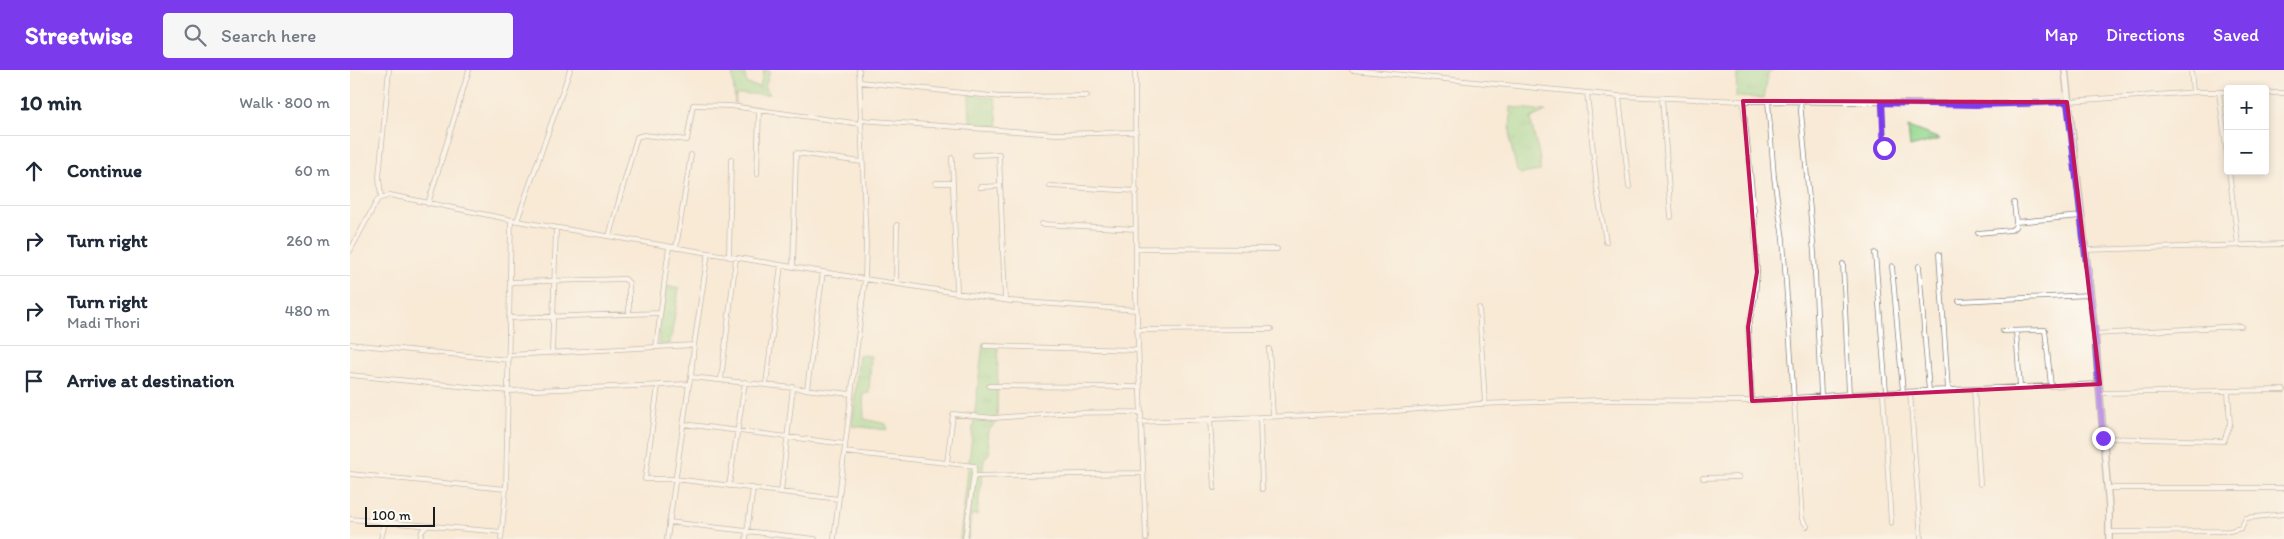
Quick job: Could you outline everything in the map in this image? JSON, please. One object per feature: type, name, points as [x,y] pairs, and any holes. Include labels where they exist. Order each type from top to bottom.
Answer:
[{"type":"main road","points":[[2064,70],[2100,384],[2109,539]]},
{"type":"street","points":[[350,251],[381,197],[379,177],[389,70]]},
{"type":"street","points":[[428,204],[469,70]]},
{"type":"street","points":[[517,221],[570,70]]},
{"type":"street","points":[[834,539],[865,279],[866,244],[859,70]]},
{"type":"street","points":[[1135,70],[1137,330],[1146,539]]},
{"type":"street","points":[[1352,70],[1619,96],[1743,101],[2001,105],[2193,92],[2224,92]]},
{"type":"street","points":[[2191,70],[2193,92]]},
{"type":"street","points":[[860,82],[1001,97],[1087,96]]},
{"type":"street","points":[[2219,92],[2224,132]]},
{"type":"street","points":[[1588,93],[1597,189],[1606,242]]},
{"type":"street","points":[[2269,93],[2284,93]]},
{"type":"street","points":[[1619,96],[1629,187]]},
{"type":"street","points":[[1662,98],[1671,217]]},
{"type":"street","points":[[1743,101],[1754,211],[1757,272],[1755,297],[1748,327],[1752,401]]},
{"type":"street","points":[[1768,101],[1774,177],[1782,222],[1802,521],[1807,526]]},
{"type":"street","points":[[1800,101],[1814,253],[1821,395]]},
{"type":"street","points":[[1882,103],[1884,148]]},
{"type":"street","points":[[609,236],[624,176],[637,137],[644,135],[687,140],[691,108],[697,104],[861,122],[1056,134],[1136,132]]},
{"type":"street","points":[[757,174],[759,111]]},
{"type":"street","points":[[794,268],[796,152],[862,162]]},
{"type":"street","points":[[975,155],[999,154],[1005,300]]},
{"type":"street","points":[[676,248],[691,155]]},
{"type":"street","points":[[952,158],[957,293]]},
{"type":"street","points":[[729,257],[730,159]]},
{"type":"street","points":[[2229,175],[2238,244]]},
{"type":"street","points":[[936,183],[953,183]]},
{"type":"street","points":[[980,186],[1000,186]]},
{"type":"street","points":[[1050,186],[1137,191]]},
{"type":"street","points":[[381,197],[390,195],[556,228],[896,284],[1005,300],[1137,310]]},
{"type":"street","points":[[1978,233],[2014,229],[2016,222],[2014,203]]},
{"type":"street","points":[[2016,222],[2080,216]]},
{"type":"street","points":[[500,539],[506,489],[511,220]]},
{"type":"street","points":[[1042,224],[1136,229]]},
{"type":"street","points":[[896,284],[897,225]]},
{"type":"street","points":[[552,353],[556,228]]},
{"type":"street","points":[[2084,250],[2284,244]]},
{"type":"street","points":[[656,347],[670,247]]},
{"type":"street","points":[[1136,248],[1277,249]]},
{"type":"street","points":[[667,539],[708,253]]},
{"type":"street","points":[[1875,253],[1885,393],[1891,523]]},
{"type":"street","points":[[1939,254],[1948,390]]},
{"type":"street","points":[[721,379],[736,258]]},
{"type":"street","points":[[1843,264],[1849,394]]},
{"type":"street","points":[[766,384],[781,266]]},
{"type":"street","points":[[1892,266],[1903,392]]},
{"type":"street","points":[[1919,266],[1929,391]]},
{"type":"street","points":[[807,389],[823,272]]},
{"type":"street","points":[[510,282],[626,280],[630,282],[629,314]]},
{"type":"street","points":[[1959,301],[2090,295]]},
{"type":"street","points":[[1479,308],[1485,404]]},
{"type":"street","points":[[509,318],[660,313]]},
{"type":"street","points":[[2095,334],[2241,326]]},
{"type":"street","points":[[1137,330],[1271,329]]},
{"type":"street","points":[[2003,331],[2045,330],[2051,386]]},
{"type":"street","points":[[2016,331],[2020,387]]},
{"type":"street","points":[[350,344],[509,357],[694,345]]},
{"type":"street","points":[[985,346],[1138,350]]},
{"type":"street","points":[[1269,349],[1273,416]]},
{"type":"street","points":[[350,375],[508,391],[689,384]]},
{"type":"street","points":[[691,377],[851,394]]},
{"type":"street","points":[[729,486],[744,382]]},
{"type":"street","points":[[1140,422],[1384,412],[1485,404],[1602,400],[1752,401],[1821,395],[2100,384]]},
{"type":"street","points":[[658,386],[645,479],[753,488],[839,499]]},
{"type":"street","points":[[990,386],[1139,387]]},
{"type":"street","points":[[781,492],[793,387]]},
{"type":"street","points":[[1974,389],[1980,484]]},
{"type":"street","points":[[2100,393],[2284,390]]},
{"type":"street","points":[[2103,438],[2224,441],[2230,428],[2228,391]]},
{"type":"street","points":[[1910,392],[1920,539]]},
{"type":"street","points":[[947,463],[953,414],[994,418],[1057,413],[1140,412]]},
{"type":"street","points":[[1260,417],[1262,489]]},
{"type":"street","points":[[1210,419],[1214,488]]},
{"type":"street","points":[[683,424],[845,444]]},
{"type":"street","points":[[844,452],[975,466],[965,539]]},
{"type":"street","points":[[974,476],[1143,473]]},
{"type":"street","points":[[350,474],[506,489]]},
{"type":"street","points":[[1703,478],[1739,477]]},
{"type":"street","points":[[746,539],[753,488]]},
{"type":"street","points":[[2107,488],[2284,488]]},
{"type":"street","points":[[2110,532],[2230,531],[2241,528],[2246,518],[2284,514]]},
{"type":"street","points":[[350,519],[502,532]]},
{"type":"street","points":[[381,539],[385,522]]},
{"type":"street","points":[[669,522],[815,539]]},
{"type":"street","points":[[420,539],[422,531],[427,526]]},
{"type":"highlighted area","points":[[1743,101],[2067,102],[2100,384],[1752,401],[1748,327],[1757,272]]},
{"type":"green space","points":[[732,70],[744,70],[747,84],[760,87],[764,70],[770,71],[765,87],[770,94],[736,95],[735,104]]},
{"type":"green space","points":[[1741,70],[1772,70],[1768,75],[1764,98],[1736,97],[1737,74]]},
{"type":"green space","points":[[969,94],[995,98],[998,126],[970,125]]},
{"type":"green space","points":[[1511,107],[1546,111],[1531,118],[1540,158],[1540,171],[1521,174],[1517,171],[1510,141]]},
{"type":"green space","points":[[1908,127],[1940,139],[1910,147]]},
{"type":"green space","points":[[663,286],[679,288],[670,344],[658,345]]},
{"type":"green space","points":[[983,343],[998,344],[997,421],[987,433],[990,452],[984,460],[977,515],[971,515],[968,539],[960,539]]},
{"type":"green space","points":[[859,355],[871,356],[869,393],[863,394],[864,419],[886,424],[888,430],[852,426]]},
{"type":"route","points":[[1884,148],[1882,103],[1976,105],[2067,102],[2095,334],[2103,438]]}]
